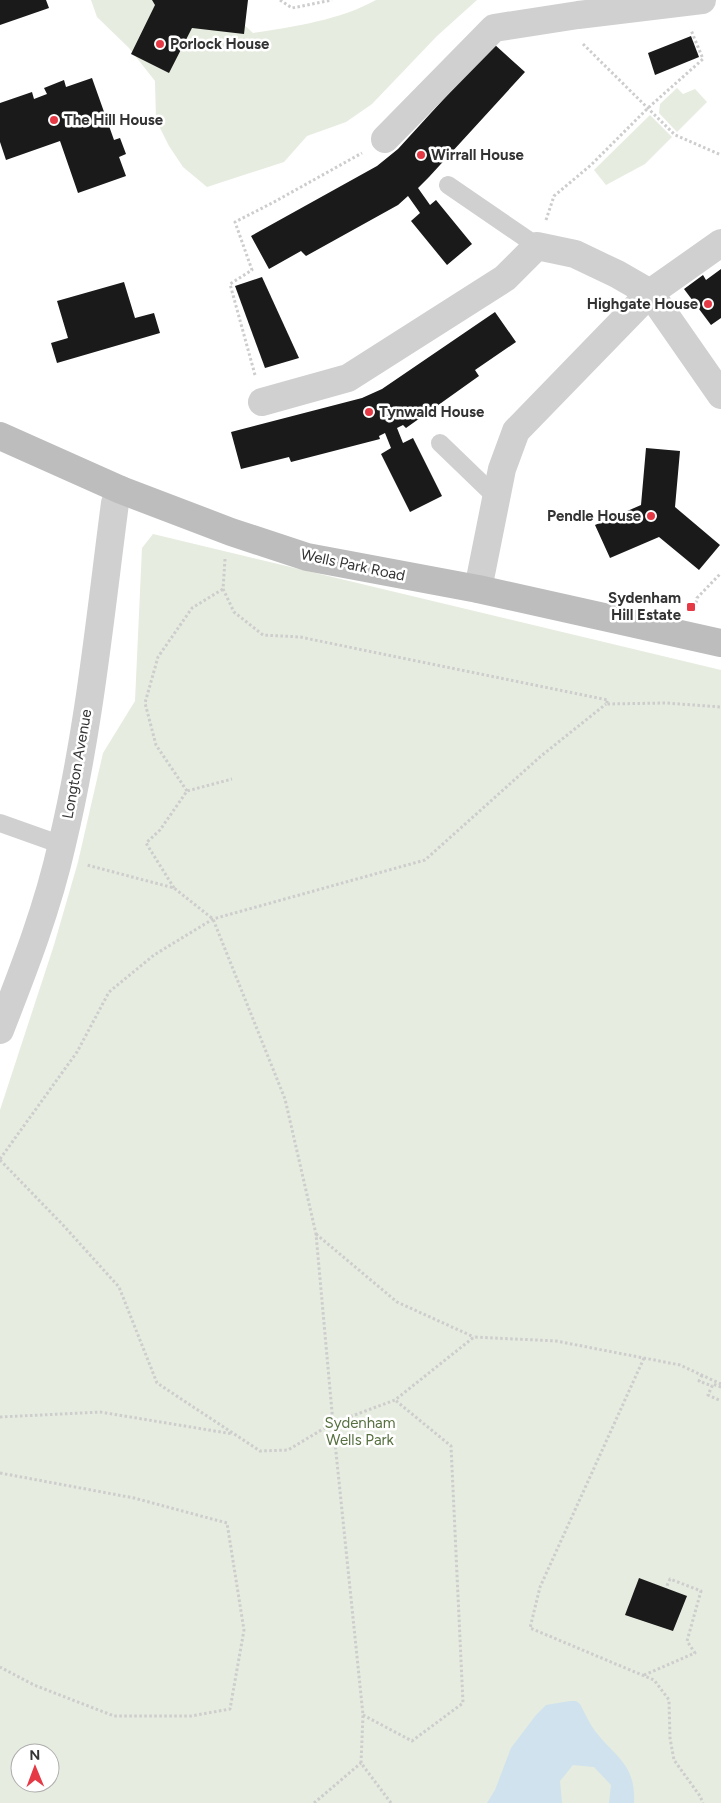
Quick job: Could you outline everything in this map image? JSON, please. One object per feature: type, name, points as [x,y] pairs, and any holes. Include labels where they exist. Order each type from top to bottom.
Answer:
[{"type":"street","points":[[385,139],[494,28],[698,0]]},
{"type":"street","points":[[478,589],[502,469],[516,431],[650,294],[721,244]]},
{"type":"street","points":[[262,402],[348,378],[505,278],[537,246],[575,254],[617,274],[650,294],[721,395]]},
{"type":"street","name":"Wells Park Road","points":[[0,436],[120,490],[231,532],[307,557],[478,589],[721,644]]},
{"type":"street","name":"Longton Avenue","points":[[0,1030],[24,968],[44,907],[70,854],[79,768],[115,503],[120,490]]},
{"type":"lane","points":[[448,185],[537,246]]},
{"type":"lane","points":[[440,443],[497,498]]},
{"type":"lane","points":[[0,823],[70,854]]},
{"type":"path","points":[[280,0],[292,8],[332,0]]},
{"type":"path","points":[[537,246],[554,196],[591,165],[648,108],[703,59],[688,24],[698,0]]},
{"type":"path","points":[[556,18],[675,135],[721,155]]},
{"type":"path","points":[[262,402],[230,284],[252,270],[235,222],[385,139]]},
{"type":"path","points":[[231,532],[225,558],[223,589],[234,612],[263,635],[300,637],[608,700],[606,704]]},
{"type":"path","points":[[688,636],[697,598],[721,573]]},
{"type":"path","points":[[187,791],[156,745],[146,703],[158,657],[192,608],[223,589]]},
{"type":"path","points":[[474,1337],[395,1400],[333,1423],[288,1450],[260,1451],[157,1382],[119,1287],[0,1159],[77,1052],[109,992],[154,955],[213,918],[425,860],[541,756],[606,704],[666,703],[721,707]]},
{"type":"path","points":[[174,888],[146,844],[160,830],[187,791],[232,779]]},
{"type":"path","points":[[70,854],[174,888],[213,918],[285,1099],[316,1234],[363,1715],[361,1763],[390,1803]]},
{"type":"path","points":[[316,1234],[396,1302],[474,1337],[556,1341],[680,1365],[721,1386]]},
{"type":"path","points":[[644,1358],[540,1588],[530,1628],[654,1680],[669,1700],[670,1738],[674,1760],[703,1803]]},
{"type":"path","points":[[702,1375],[699,1381],[712,1386],[713,1384],[721,1386]]},
{"type":"path","points":[[712,1386],[708,1395],[721,1401]]},
{"type":"path","points":[[363,1715],[412,1741],[463,1703],[451,1446],[395,1400]]},
{"type":"path","points":[[0,1417],[100,1412],[236,1435]]},
{"type":"path","points":[[0,1473],[134,1498],[227,1523],[244,1630],[230,1709],[191,1716],[114,1716],[34,1685],[0,1667]]},
{"type":"path","points":[[644,1676],[695,1653],[687,1641],[701,1591],[670,1579],[666,1588]]},
{"type":"path","points":[[314,1803],[361,1763]]},
{"type":"green space","points":[[91,0],[217,0],[253,33],[332,18],[376,0],[477,0],[437,36],[372,104],[346,122],[307,136],[284,162],[207,187],[183,167],[169,146],[156,120],[155,81],[129,48],[97,17]]},
{"type":"green space","points":[[677,88],[683,94],[695,89],[707,102],[677,132],[659,113],[660,104]]},
{"type":"green space","points":[[650,115],[672,137],[645,164],[606,185],[594,170]]},
{"type":"green space","name":"Sydenham Wells Park","points":[[153,534],[721,670],[721,1803],[0,1803],[0,1110],[54,945],[78,862],[103,753],[135,701],[142,548]]},
{"type":"water","points":[[576,1701],[580,1704],[595,1731],[623,1762],[632,1779],[634,1803],[609,1803],[611,1785],[594,1767],[573,1765],[560,1781],[562,1803],[487,1803],[495,1790],[511,1748],[536,1715],[546,1705]]},
{"type":"building","points":[[0,0],[46,0],[49,8],[0,25]]},
{"type":"building","name":"Porlock House","points":[[152,0],[248,0],[244,34],[192,28],[169,73],[131,54],[155,5]]},
{"type":"building","points":[[691,36],[699,57],[655,75],[648,53]]},
{"type":"building","name":"Wirrall House","points":[[494,44],[525,72],[418,188],[430,205],[436,200],[472,244],[447,265],[411,221],[420,213],[408,196],[398,205],[306,256],[301,251],[269,269],[251,236],[377,166],[398,149]]},
{"type":"building","name":"The Hill House","points":[[92,78],[114,140],[120,138],[126,154],[119,157],[126,176],[78,193],[60,141],[6,160],[0,142],[0,103],[32,92],[34,99],[47,94],[44,88],[64,80],[66,87]]},
{"type":"building","name":"Highgate House","points":[[721,269],[721,318],[711,325],[684,289],[703,275],[706,280]]},
{"type":"building","points":[[262,277],[299,358],[265,368],[235,286]]},
{"type":"building","points":[[124,282],[135,318],[154,313],[160,333],[57,363],[51,343],[68,338],[57,301]]},
{"type":"building","name":"Tynwald House","points":[[495,312],[516,342],[475,370],[479,376],[406,428],[403,425],[397,428],[403,443],[413,438],[442,496],[410,512],[381,454],[391,448],[385,433],[379,436],[380,439],[291,462],[289,457],[241,469],[231,432],[362,398],[382,389]]},
{"type":"building","name":"Pendle House","points":[[646,448],[680,451],[675,507],[720,545],[699,570],[659,537],[610,558],[595,525],[641,505]]},
{"type":"building","points":[[639,1578],[687,1596],[673,1631],[625,1615]]},
{"type":"place","name":"Porlock House","points":[[160,44]]},
{"type":"place","name":"The Hill House","points":[[54,120]]},
{"type":"place","name":"Wirrall House","points":[[421,155]]},
{"type":"place","name":"Highgate House","points":[[708,304]]},
{"type":"place","name":"Tynwald House","points":[[369,412]]},
{"type":"place","name":"Pendle House","points":[[651,516]]},
{"type":"place","name":"Sydenham Hill Estate","points":[[691,607]]}]
